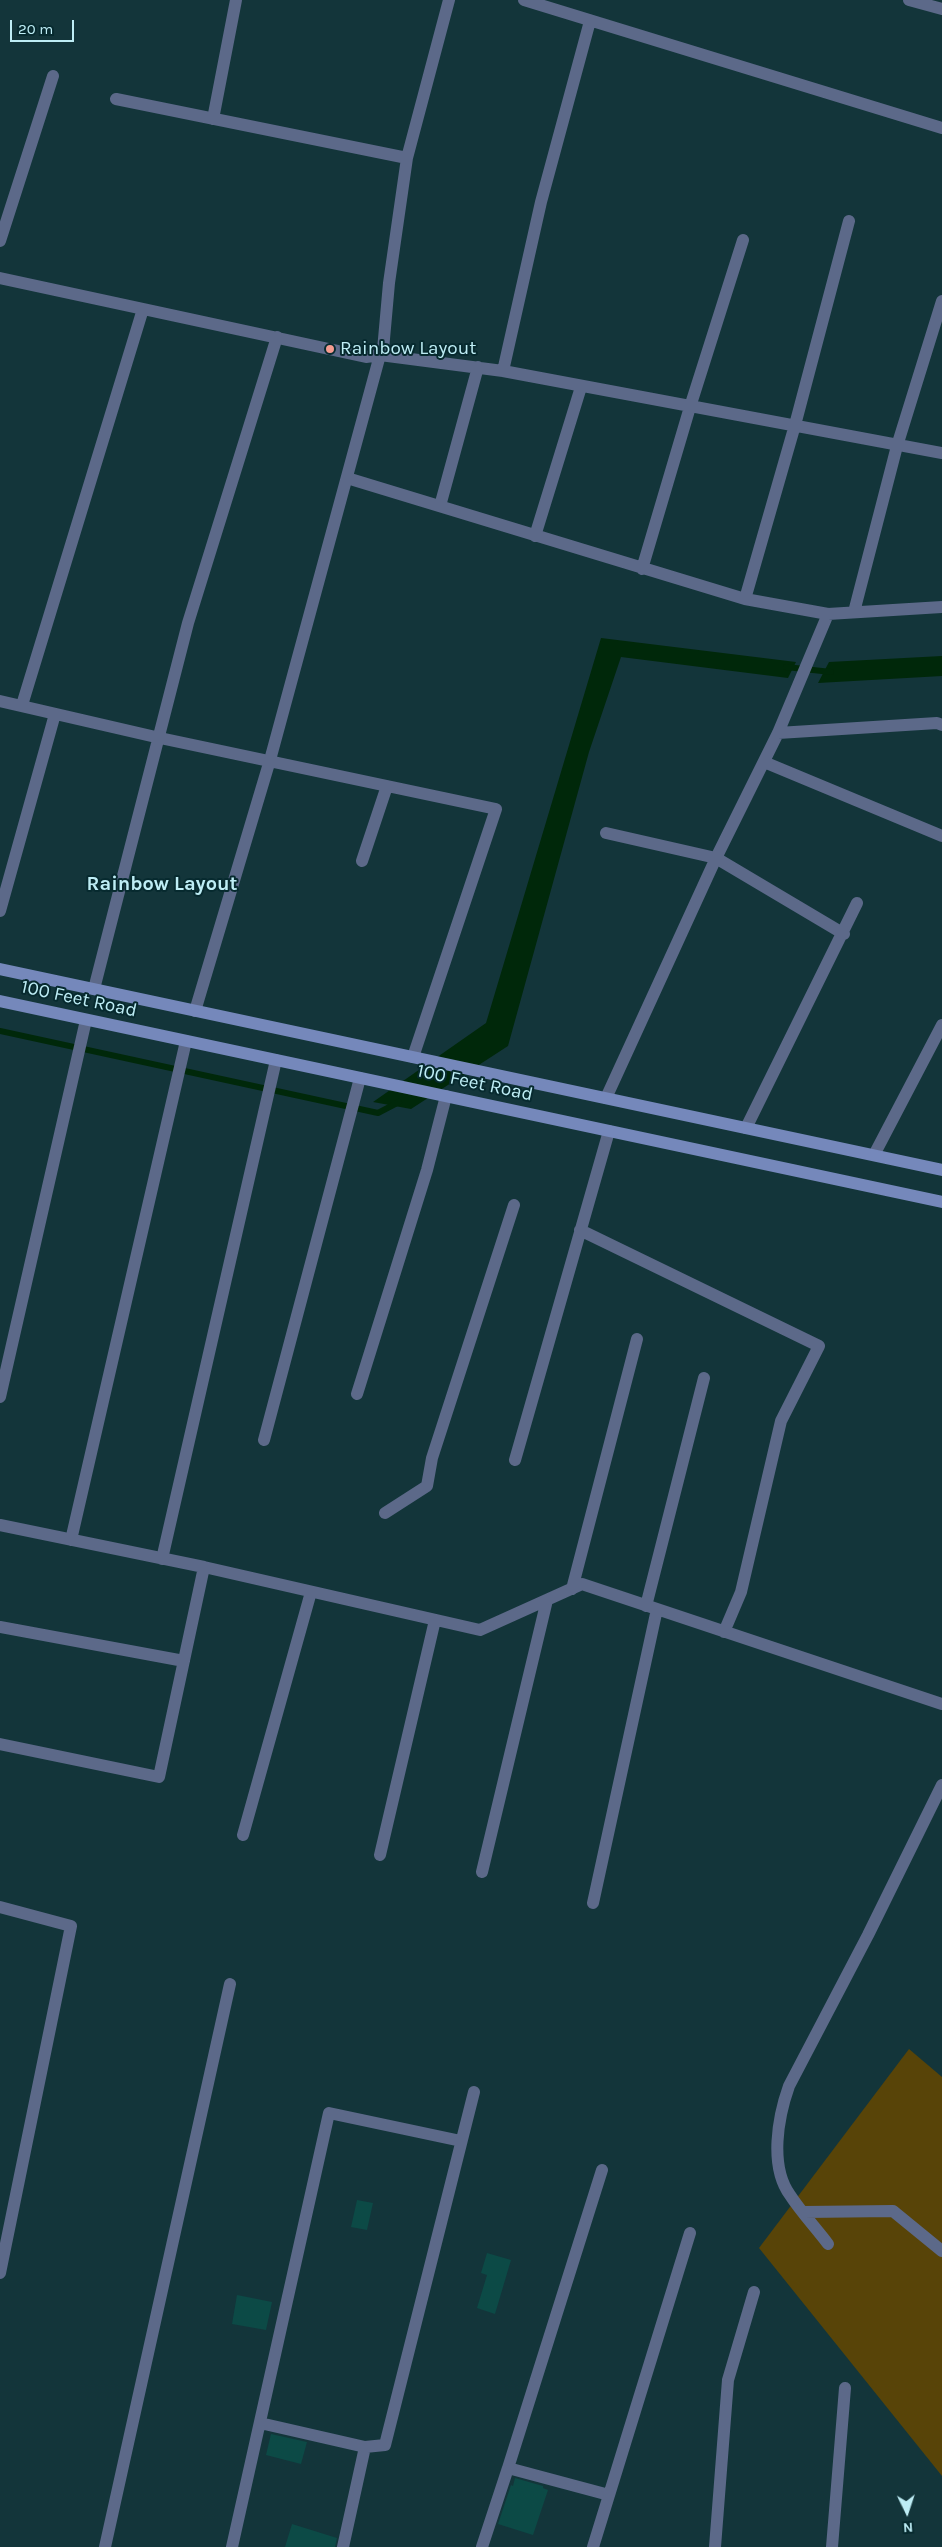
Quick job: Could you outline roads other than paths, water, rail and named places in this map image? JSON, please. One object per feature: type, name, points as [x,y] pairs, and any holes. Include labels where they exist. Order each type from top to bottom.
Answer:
[{"type":"main road","name":"100 Feet Road","points":[[0,969],[942,1170]]},
{"type":"main road","name":"100 Feet Road","points":[[0,1001],[942,1202]]},
{"type":"street","points":[[212,119],[236,0]]},
{"type":"street","points":[[195,1011],[270,760],[384,345],[389,283],[407,158],[449,0]]},
{"type":"street","points":[[524,0],[942,128]]},
{"type":"street","points":[[909,0],[942,10]]},
{"type":"street","points":[[503,371],[542,202],[590,21]]},
{"type":"street","points":[[0,241],[53,76]]},
{"type":"street","points":[[116,99],[407,158]]},
{"type":"street","points":[[745,599],[795,425],[849,221]]},
{"type":"street","points":[[642,569],[690,407],[743,240]]},
{"type":"street","points":[[1,282],[277,337],[366,357],[380,355],[503,371],[942,453]]},
{"type":"street","points":[[854,612],[897,446],[942,301]]},
{"type":"street","points":[[22,705],[143,310]]},
{"type":"street","points":[[94,989],[160,738],[188,622],[277,337]]},
{"type":"street","points":[[440,506],[478,368]]},
{"type":"street","points":[[535,536],[581,387]]},
{"type":"street","points":[[346,478],[745,599],[828,614],[942,607]]},
{"type":"street","points":[[606,1098],[716,858],[778,732],[828,614]]},
{"type":"street","points":[[0,701],[160,738],[496,809],[413,1057]]},
{"type":"street","points":[[0,911],[55,714]]},
{"type":"street","points":[[778,732],[937,723],[942,725]]},
{"type":"street","points":[[764,762],[942,836]]},
{"type":"street","points":[[362,861],[387,786]]},
{"type":"street","points":[[606,833],[716,858],[844,934]]},
{"type":"street","points":[[746,1128],[844,934],[857,903]]},
{"type":"street","points":[[0,1397],[86,1020]]},
{"type":"street","points":[[874,1155],[942,1025]]},
{"type":"street","points":[[71,1540],[186,1041]]},
{"type":"street","points":[[162,1559],[276,1060]]},
{"type":"street","points":[[264,1440],[360,1078]]},
{"type":"street","points":[[357,1394],[427,1170],[446,1096]]},
{"type":"street","points":[[515,1460],[609,1131]]},
{"type":"street","points":[[385,1513],[427,1486],[432,1458],[514,1205]]},
{"type":"street","points":[[580,1230],[819,1346],[781,1421],[741,1592],[724,1632]]},
{"type":"street","points":[[572,1589],[636,1339]]},
{"type":"street","points":[[593,1903],[652,1607],[704,1378]]},
{"type":"street","points":[[0,1525],[204,1568],[480,1630],[582,1584],[942,1704]]},
{"type":"street","points":[[0,1744],[159,1777],[204,1568]]},
{"type":"street","points":[[243,1835],[311,1592]]},
{"type":"street","points":[[482,1872],[547,1600]]},
{"type":"street","points":[[380,1855],[435,1620]]},
{"type":"street","points":[[0,1627],[184,1661]]},
{"type":"street","points":[[828,2244],[789,2195],[782,2177],[777,2144],[781,2109],[789,2086],[868,1934],[942,1785]]},
{"type":"street","points":[[0,1907],[71,1926],[0,2273]]},
{"type":"street","points":[[105,2547],[230,1984]]},
{"type":"street","points":[[260,2423],[365,2447],[384,2445],[474,2092]]},
{"type":"street","points":[[232,2547],[329,2113],[461,2141]]},
{"type":"street","points":[[482,2547],[602,2170]]},
{"type":"street","points":[[804,2212],[893,2211],[942,2251]]},
{"type":"street","points":[[593,2547],[690,2233]]},
{"type":"street","points":[[715,2547],[728,2380],[754,2292]]},
{"type":"street","points":[[832,2547],[845,2388]]},
{"type":"street","points":[[343,2547],[365,2447]]},
{"type":"street","points":[[508,2468],[608,2495]]},
{"type":"waterway","points":[[786,667],[831,672]]},
{"type":"waterway","points":[[0,1031],[378,1113],[399,1102]]},
{"type":"place","name":"Rainbow Layout","points":[[330,349]]},
{"type":"district","name":"Rainbow Layout","points":[[162,884]]}]
